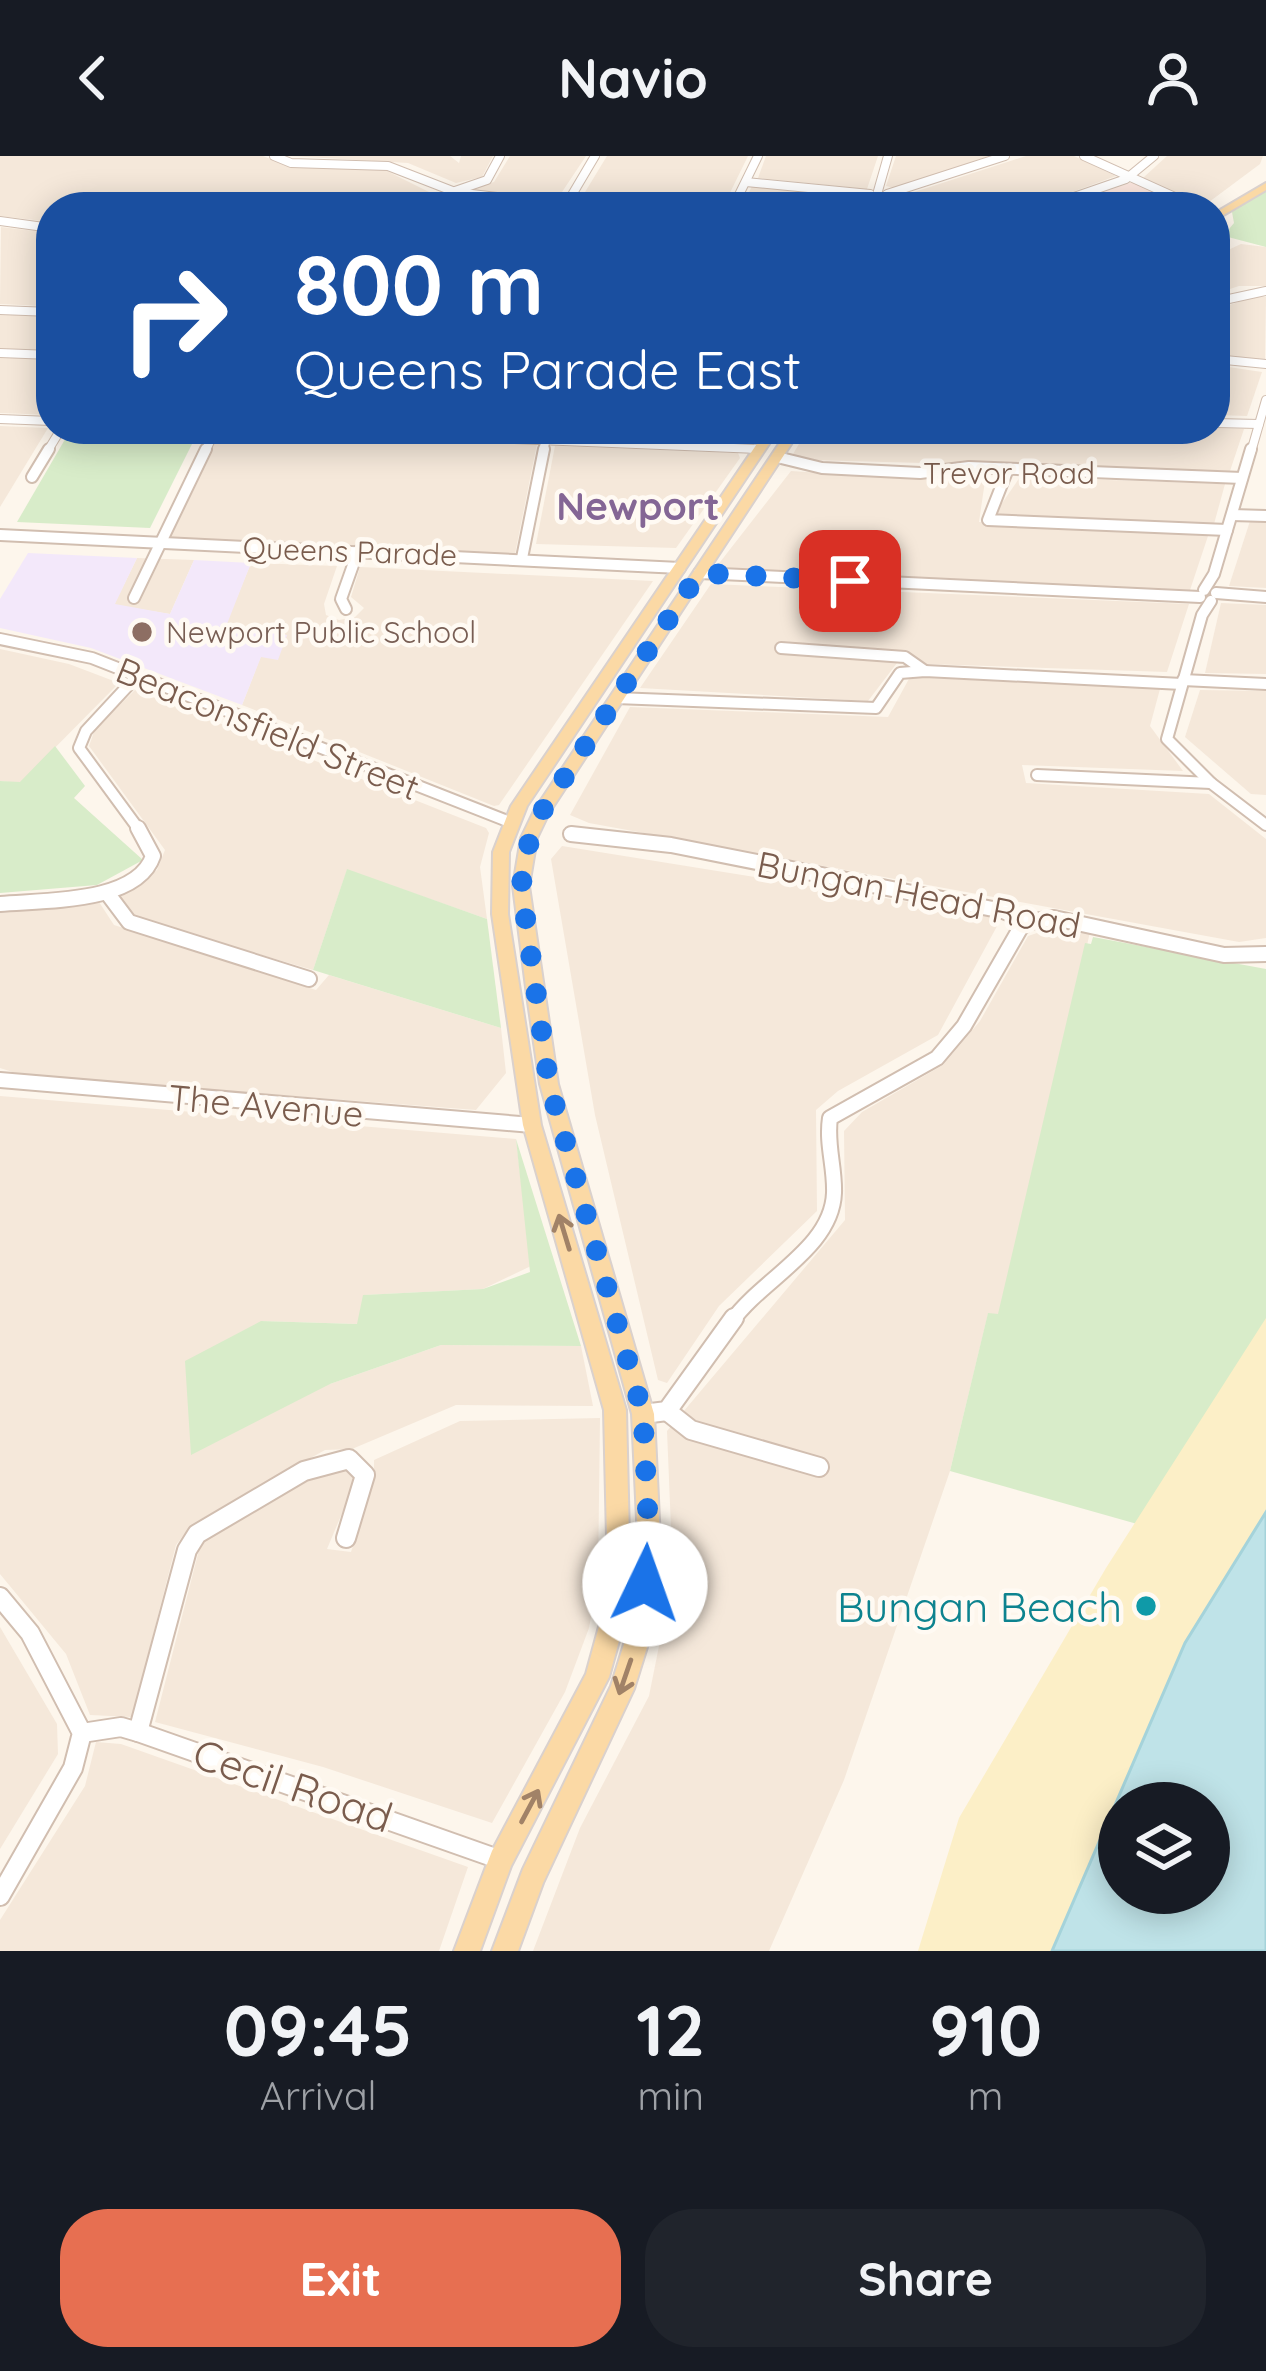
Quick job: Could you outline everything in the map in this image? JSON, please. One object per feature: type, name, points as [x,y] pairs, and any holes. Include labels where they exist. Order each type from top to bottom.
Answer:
[{"type":"main road","points":[[1230,204],[1266,182]]},
{"type":"main road","points":[[466,1951],[501,1860],[584,1706],[606,1649],[619,1580],[617,1433],[602,1360],[532,1125],[500,914],[499,871],[521,826],[762,444]]},
{"type":"main road","points":[[505,1951],[532,1878],[622,1689],[640,1628],[655,1412],[549,1084],[521,886],[521,826],[616,698],[785,444]]},
{"type":"main road","points":[[758,449],[777,457]]},
{"type":"main road","name":"Queens Parade","points":[[680,568],[699,573]]},
{"type":"main road","points":[[617,1433],[655,1412]]},
{"type":"street","points":[[274,156],[291,163],[388,166],[455,192],[487,180],[500,156]]},
{"type":"street","points":[[574,192],[596,156]]},
{"type":"street","points":[[741,192],[758,156]]},
{"type":"street","points":[[879,192],[888,156]]},
{"type":"street","points":[[893,192],[1005,156]]},
{"type":"street","points":[[1084,156],[1165,192]]},
{"type":"street","points":[[1086,192],[1130,176],[1154,156]]},
{"type":"street","points":[[746,182],[834,192]]},
{"type":"street","points":[[0,221],[36,226]]},
{"type":"street","points":[[1230,299],[1266,291]]},
{"type":"street","points":[[0,310],[36,311]]},
{"type":"street","points":[[0,353],[36,354]]},
{"type":"street","points":[[1230,360],[1266,364]]},
{"type":"street","points":[[1266,400],[1167,739],[1211,783],[1266,825]]},
{"type":"street","points":[[0,419],[36,420]]},
{"type":"street","points":[[1230,423],[1259,424]]},
{"type":"street","points":[[32,477],[52,444]]},
{"type":"street","points":[[134,598],[208,444]]},
{"type":"street","points":[[522,558],[545,444]]},
{"type":"street","points":[[683,444],[758,449]]},
{"type":"street","name":"Trevor Road","points":[[777,457],[822,468],[1243,478]]},
{"type":"street","points":[[1008,469],[988,520],[1227,530]]},
{"type":"street","points":[[1232,515],[1266,516]]},
{"type":"street","name":"Queens Parade","points":[[0,536],[680,568]]},
{"type":"street","points":[[346,609],[341,599],[358,550]]},
{"type":"street","points":[[699,573],[1266,597]]},
{"type":"street","name":"Beaconsfield Street","points":[[0,639],[92,658],[521,826]]},
{"type":"street","points":[[781,648],[905,657],[925,670]]},
{"type":"street","points":[[616,698],[877,708],[900,673],[925,670],[1266,684]]},
{"type":"street","points":[[0,904],[108,894],[141,875],[153,856],[149,843],[79,748],[86,731],[137,676]]},
{"type":"street","points":[[1037,775],[1211,783]]},
{"type":"street","points":[[1244,806],[1266,808]]},
{"type":"street","name":"Bungan Head Road","points":[[571,833],[671,845],[1004,910],[1029,922],[1054,918],[1224,956],[1266,954]]},
{"type":"street","points":[[108,894],[129,922],[309,980]]},
{"type":"street","points":[[819,1467],[691,1430],[655,1412],[747,1300],[824,1231],[835,1194],[827,1136],[830,1118],[937,1058],[964,1027],[1029,922]]},
{"type":"street","name":"The Avenue","points":[[0,1080],[532,1125]]},
{"type":"street","points":[[138,1732],[187,1550],[196,1534],[304,1471],[349,1459],[365,1475],[346,1538]]},
{"type":"street","points":[[0,1597],[30,1634],[82,1733],[73,1768],[0,1895]]},
{"type":"street","name":"Cecil Road","points":[[82,1733],[121,1727],[138,1732],[501,1860]]},
{"type":"shaded area","points":[[0,156],[263,156],[293,168],[381,168],[429,192],[36,192],[36,220],[0,216]]},
{"type":"shaded area","points":[[290,156],[450,156],[459,163],[461,156],[493,156],[482,177],[456,183],[408,163]]},
{"type":"shaded area","points":[[510,156],[586,156],[562,192],[469,190],[494,182]]},
{"type":"shaded area","points":[[607,156],[748,156],[730,192],[585,192]]},
{"type":"shaded area","points":[[766,156],[878,156],[867,189],[758,178]]},
{"type":"shaded area","points":[[896,156],[990,156],[894,188],[886,186]]},
{"type":"shaded area","points":[[1026,156],[1074,156],[1116,176],[1072,192],[914,192]]},
{"type":"shaded area","points":[[1167,156],[1263,156],[1260,164],[1222,192],[1174,192],[1143,178]]},
{"type":"shaded area","points":[[1136,181],[1160,192],[1104,192]]},
{"type":"shaded area","points":[[752,186],[808,192],[749,192]]},
{"type":"shaded area","points":[[1,227],[36,231],[36,306],[0,304]]},
{"type":"shaded area","points":[[1241,244],[1266,247],[1266,286],[1230,289],[1230,249]]},
{"type":"shaded area","points":[[1266,297],[1265,360],[1230,356],[1230,305]]},
{"type":"shaded area","points":[[0,312],[36,314],[36,351],[0,350]]},
{"type":"shaded area","points":[[0,356],[36,358],[36,414],[0,413]]},
{"type":"shaded area","points":[[1230,367],[1262,372],[1247,416],[1230,415]]},
{"type":"shaded area","points":[[0,426],[36,428],[38,444],[0,507]]},
{"type":"shaded area","points":[[1230,429],[1244,429],[1230,471],[809,460],[793,454],[799,444],[1230,444]]},
{"type":"shaded area","points":[[214,444],[537,444],[515,554],[170,538]]},
{"type":"shaded area","points":[[555,446],[738,453],[740,458],[676,548],[536,544]]},
{"type":"shaded area","points":[[791,471],[897,478],[986,474],[979,522],[1208,536],[1190,590],[736,573],[717,566]]},
{"type":"shaded area","points":[[1020,477],[1225,484],[1214,524],[994,515]]},
{"type":"shaded area","points":[[1250,521],[1266,522],[1266,588],[1229,586]]},
{"type":"shaded area","name":"Newport Public School","points":[[28,553],[137,558],[115,604],[170,614],[194,560],[251,563],[227,624],[287,635],[278,660],[261,657],[242,705],[91,648],[0,628],[0,599]]},
{"type":"shaded area","points":[[137,558],[194,560],[170,614],[114,605]]},
{"type":"shaded area","points":[[251,563],[337,566],[324,604],[326,615],[339,620],[355,617],[364,608],[351,597],[360,567],[653,581],[494,806],[242,705],[261,656],[226,624]]},
{"type":"shaded area","points":[[711,584],[1189,604],[1167,672],[897,663],[868,701],[640,688]]},
{"type":"shaded area","points":[[1221,603],[1266,605],[1266,674],[1205,673]]},
{"type":"shaded area","points":[[0,649],[69,664],[119,683],[20,783],[0,781]]},
{"type":"shaded area","points":[[910,677],[1160,689],[1150,726],[1183,771],[1022,765],[1026,783],[1209,794],[1266,839],[1266,938],[1239,942],[589,823],[570,815],[630,707],[888,717]]},
{"type":"shaded area","points":[[135,690],[486,828],[489,833],[480,867],[487,919],[347,870],[313,970],[136,918],[117,895],[157,870],[165,850],[89,746],[95,729]]},
{"type":"shaded area","points":[[1200,690],[1266,691],[1266,795],[1251,794],[1185,737]]},
{"type":"shaded area","points":[[562,846],[1002,917],[938,1035],[838,1091],[816,1110],[817,1211],[719,1306],[667,1383],[658,1380],[595,1115],[551,859]]},
{"type":"shaded area","points":[[99,902],[114,925],[316,990],[329,975],[501,1028],[506,1073],[476,1110],[22,1075],[0,1068],[0,913]]},
{"type":"shaded area","points":[[1055,927],[1090,932],[1003,1316],[988,1314],[950,1471],[844,1780],[769,1951],[533,1951],[580,1828],[649,1696],[673,1576],[667,1431],[845,1220],[844,1131],[862,1112],[943,1065],[980,1021],[1028,936]]},
{"type":"shaded area","points":[[0,1096],[516,1139],[531,1266],[483,1289],[364,1295],[358,1324],[261,1321],[330,1384],[441,1345],[581,1346],[593,1406],[456,1405],[352,1449],[325,1450],[192,1524],[176,1545],[132,1717],[90,1715],[66,1654],[0,1574]]},
{"type":"shaded area","points":[[600,1418],[598,1577],[589,1628],[565,1692],[492,1823],[323,1767],[155,1722],[201,1542],[315,1474],[343,1468],[356,1480],[327,1549],[351,1552],[374,1480],[374,1460],[460,1421]]},
{"type":"shaded area","points":[[0,1627],[57,1724],[58,1754],[0,1849]]},
{"type":"shaded area","points":[[96,1742],[121,1744],[468,1867],[439,1951],[0,1951],[0,1920],[85,1786]]},
{"type":"green space","points":[[1266,188],[1266,247],[1230,238],[1232,212]]},
{"type":"green space","points":[[62,444],[192,444],[150,528],[17,522]]},
{"type":"green space","points":[[55,746],[85,786],[74,798],[143,860],[97,885],[0,893],[0,781],[20,782]]},
{"type":"green space","points":[[347,869],[487,919],[501,1028],[313,970]]},
{"type":"green space","points":[[1093,937],[1266,969],[1266,1369],[1176,1535],[950,1471],[988,1313],[998,1314],[1085,943],[1091,944]]},
{"type":"green space","points":[[516,1139],[581,1346],[441,1345],[330,1384],[191,1455],[185,1361],[261,1321],[357,1324],[363,1295],[483,1289],[530,1272]]},
{"type":"sand","name":"Bungan Beach","points":[[1266,1318],[1266,1512],[1185,1643],[1125,1782],[1098,1782],[1098,1844],[1052,1951],[918,1951],[959,1818],[1106,1568]]},
{"type":"water","points":[[1266,1512],[1266,1951],[1052,1951],[1098,1844],[1098,1914],[1230,1914],[1230,1782],[1125,1782],[1185,1643]]},
{"type":"place","name":"Newport Public School","points":[[142,632]]},
{"type":"place","name":"Bungan Beach","points":[[1146,1606]]},
{"type":"district","name":"Newport","points":[[638,505]]},
{"type":"route","points":[[645,1584],[649,1540],[643,1414],[549,1084],[521,886],[523,864],[541,813],[699,573],[850,581]]}]
